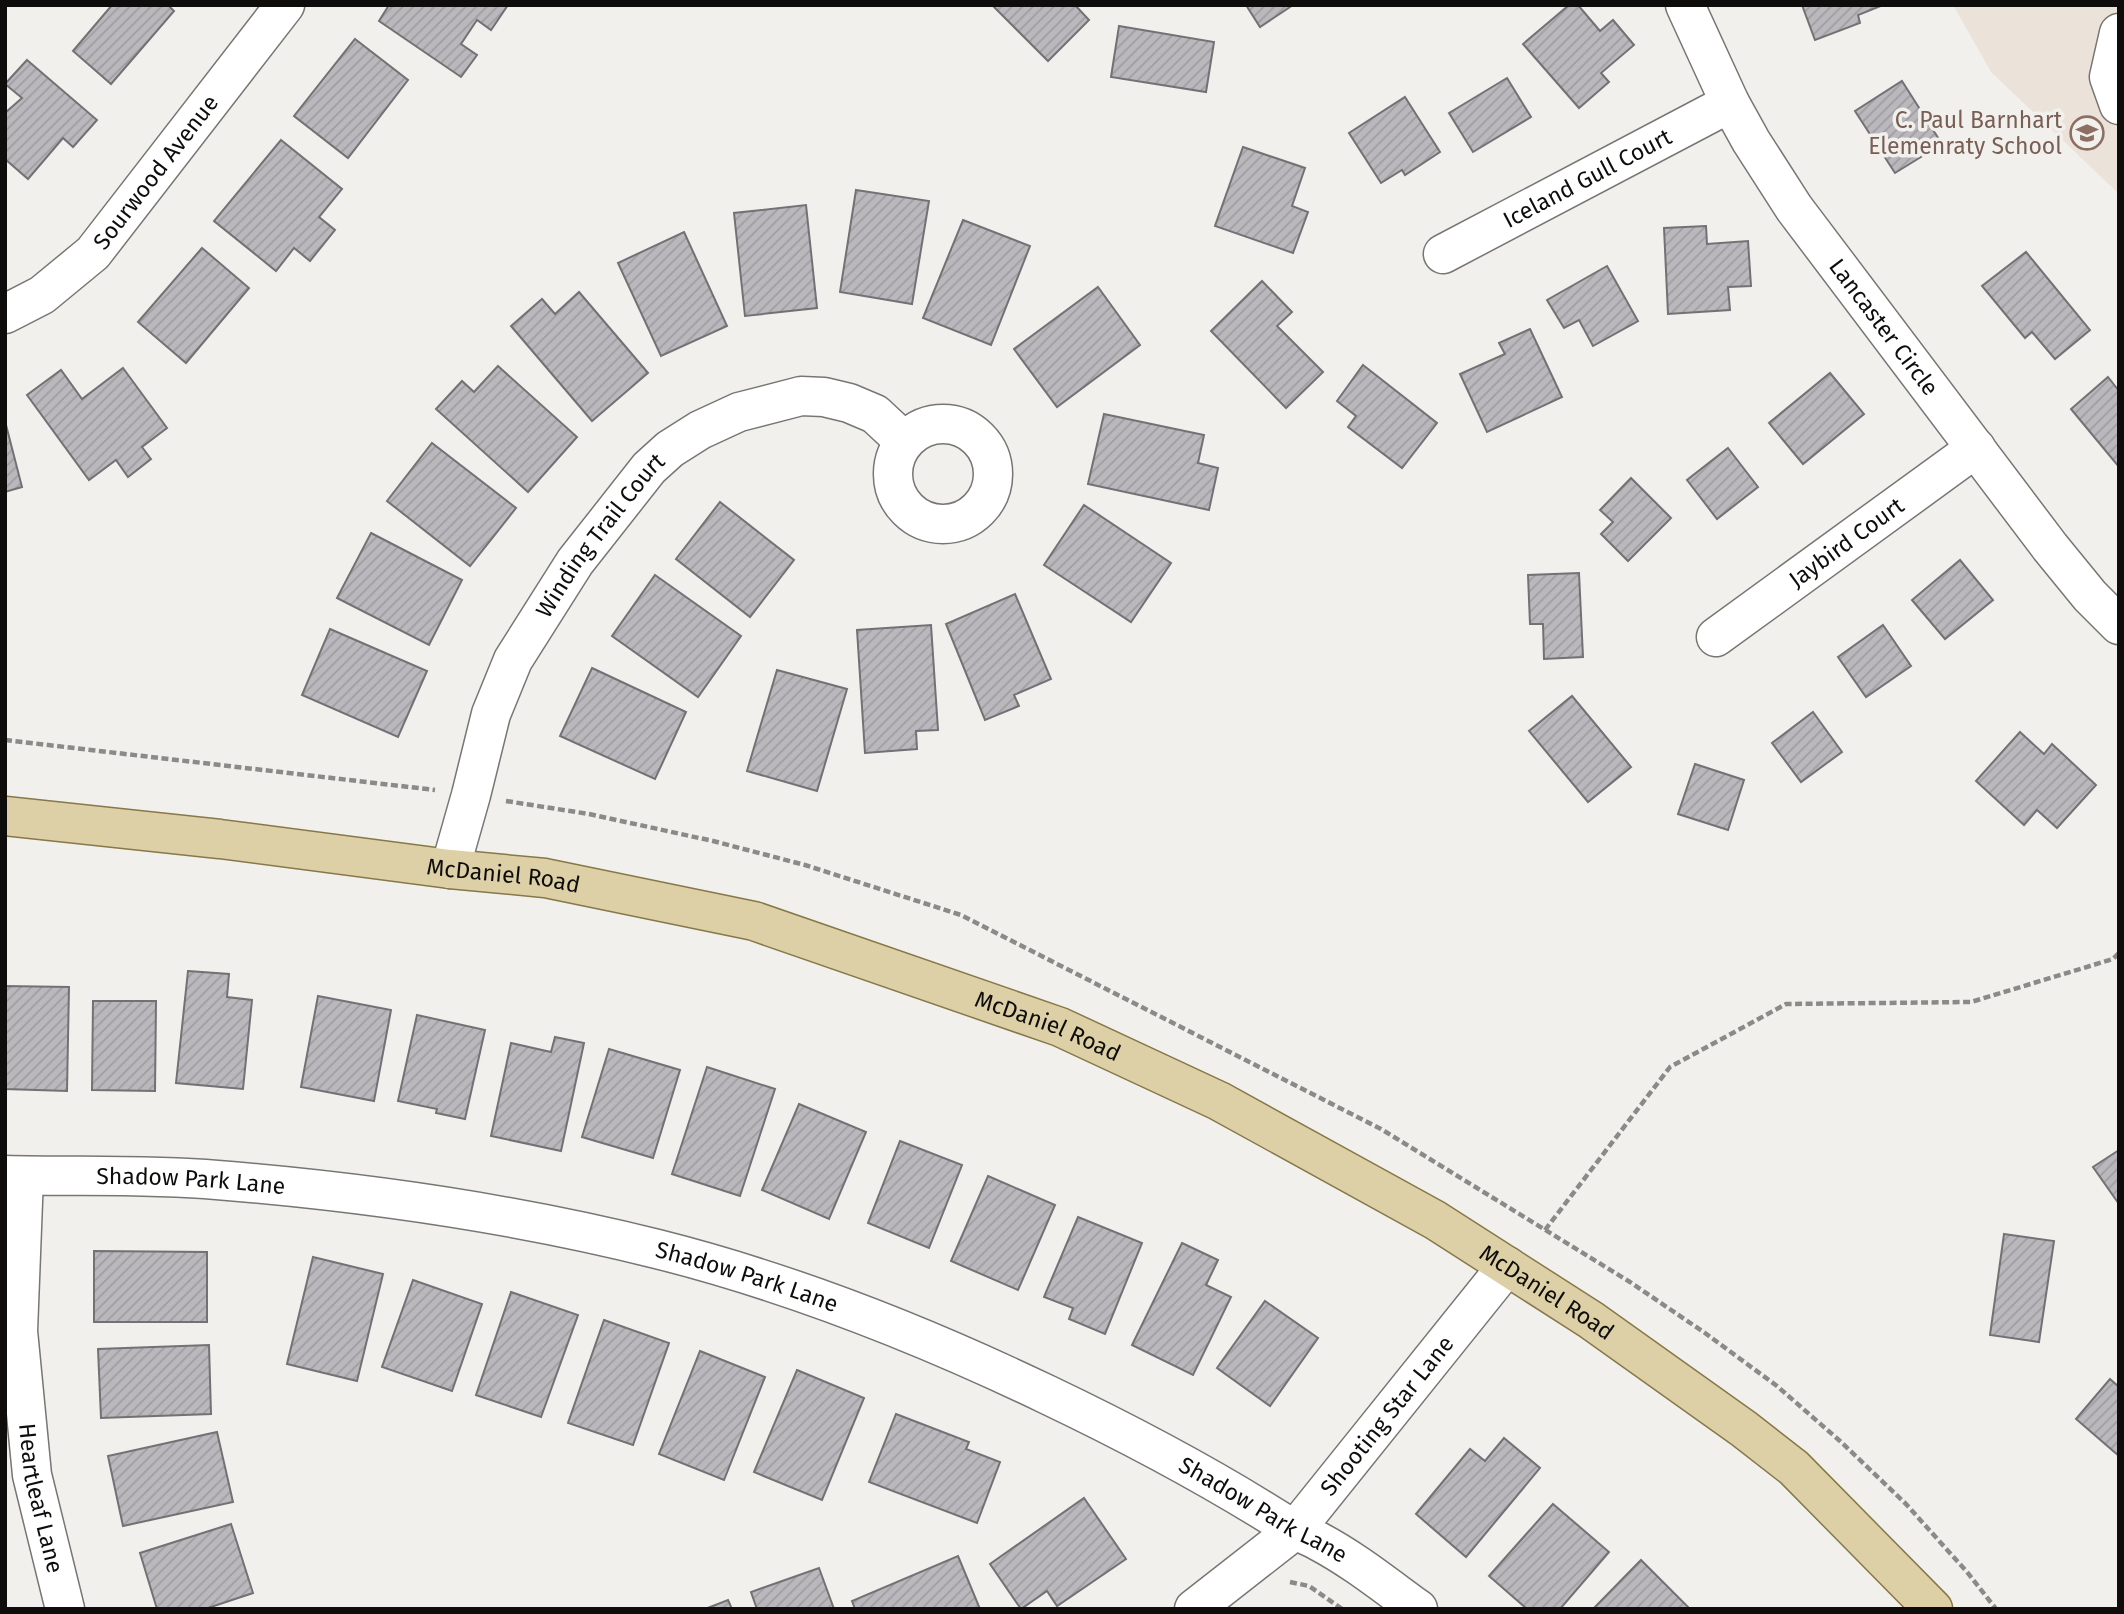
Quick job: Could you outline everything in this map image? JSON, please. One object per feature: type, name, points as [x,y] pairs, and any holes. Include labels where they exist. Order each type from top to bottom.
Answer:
[{"type":"main road","name":"McDaniel Road","points":[[5,816],[545,878],[754,921],[1060,1027],[1219,1101],[1435,1220],[1591,1320],[1794,1468],[1933,1609]]},
{"type":"street","name":"Sourwood Avenue","points":[[5,314],[42,295],[93,253],[285,5]]},
{"type":"street","name":"Lancaster Circle","points":[[1685,5],[1730,103],[1794,208],[2050,547],[2090,596],[2119,625]]},
{"type":"street","points":[[2119,33],[2109,77],[2119,105]]},
{"type":"street","name":"Iceland Gull Court","points":[[1443,254],[1730,103]]},
{"type":"street","name":"Winding Trail Court","points":[[450,869],[491,714],[513,660],[575,562],[649,468],[690,436],[739,412],[801,396],[824,397],[849,403],[875,414],[904,442]]},
{"type":"street","name":"Jaybird Court","points":[[1716,637],[1976,448]]},
{"type":"street","name":"Shadow Park Lane","points":[[14,1176],[174,1177],[338,1192],[619,1240],[825,1300],[908,1331],[1126,1434],[1256,1503],[1295,1530],[1350,1561],[1418,1609]]},
{"type":"street","name":"Heartleaf Lane","points":[[14,1176],[18,1331],[32,1475],[65,1609]]},
{"type":"street","name":"Shooting Star Lane","points":[[1194,1609],[1295,1530],[1507,1266]]},
{"type":"path","points":[[1545,1230],[1670,1067],[1786,1004],[1971,1002],[2113,959],[2119,953]]},
{"type":"path","points":[[1279,1580],[1309,1586],[1342,1609]]},
{"type":"shaded area","name":"C. Paul Barnhart Elemenraty School","points":[[1953,5],[2119,5],[2119,194],[1991,72]]},
{"type":"building","points":[[112,5],[168,5],[174,11],[111,84],[73,51]]},
{"type":"building","points":[[389,5],[508,5],[491,30],[477,20],[461,44],[477,55],[461,77],[379,21]]},
{"type":"building","points":[[992,5],[1075,5],[1089,20],[1048,61]]},
{"type":"building","points":[[1246,5],[1293,5],[1260,27]]},
{"type":"building","points":[[1569,5],[1578,5],[1600,31],[1613,20],[1634,45],[1601,73],[1609,82],[1579,108],[1523,44]]},
{"type":"building","points":[[1802,5],[1883,5],[1858,15],[1860,23],[1815,40]]},
{"type":"building","points":[[1119,26],[1214,42],[1206,92],[1111,77]]},
{"type":"building","points":[[355,39],[408,80],[348,158],[294,116]]},
{"type":"building","points":[[27,60],[97,120],[73,147],[63,138],[28,179],[5,159],[5,113],[22,98],[5,84]]},
{"type":"building","points":[[1507,78],[1531,117],[1473,152],[1449,113]]},
{"type":"building","points":[[1902,81],[1942,144],[1895,173],[1855,111]]},
{"type":"building","points":[[1405,97],[1440,152],[1405,175],[1402,170],[1381,183],[1349,133]]},
{"type":"building","points":[[281,140],[342,189],[319,217],[335,230],[310,261],[294,248],[276,271],[214,221]]},
{"type":"building","points":[[1243,147],[1305,168],[1292,206],[1308,212],[1293,253],[1215,226]]},
{"type":"building","points":[[856,190],[929,201],[912,304],[840,292]]},
{"type":"building","points":[[806,205],[817,308],[745,316],[734,213]]},
{"type":"building","points":[[963,220],[1030,246],[991,345],[923,318]]},
{"type":"building","points":[[1706,226],[1707,244],[1748,241],[1751,286],[1728,287],[1730,310],[1668,314],[1664,228]]},
{"type":"building","points":[[684,232],[727,326],[661,356],[618,263]]},
{"type":"building","points":[[202,248],[249,288],[186,363],[138,322]]},
{"type":"building","points":[[2026,252],[2090,330],[2055,359],[2032,332],[2025,338],[1982,286]]},
{"type":"building","points":[[1607,266],[1638,321],[1593,346],[1579,320],[1564,328],[1547,300]]},
{"type":"building","points":[[1262,281],[1292,312],[1277,326],[1323,372],[1286,408],[1211,331]]},
{"type":"building","points":[[1098,287],[1140,345],[1057,407],[1014,349]]},
{"type":"building","points":[[579,292],[648,373],[592,421],[511,326],[542,299],[555,314]]},
{"type":"building","points":[[1530,329],[1562,397],[1487,432],[1460,374],[1505,354],[1499,343]]},
{"type":"building","points":[[1363,365],[1437,423],[1402,468],[1348,427],[1356,416],[1337,401]]},
{"type":"building","points":[[498,366],[577,437],[528,492],[436,409],[462,381],[474,392]]},
{"type":"building","points":[[123,368],[167,428],[142,447],[151,459],[128,477],[116,460],[89,480],[27,395],[61,370],[82,399]]},
{"type":"building","points":[[1830,373],[1864,414],[1803,464],[1769,423]]},
{"type":"building","points":[[2108,377],[2119,391],[2119,467],[2071,409]]},
{"type":"building","points":[[1104,414],[1204,435],[1198,463],[1218,468],[1209,510],[1088,484]]},
{"type":"building","points":[[5,421],[22,487],[5,492]]},
{"type":"building","points":[[432,443],[516,508],[470,566],[387,501]]},
{"type":"building","points":[[1728,448],[1758,487],[1717,519],[1687,480]]},
{"type":"building","points":[[1631,478],[1671,518],[1628,561],[1601,534],[1613,522],[1600,510]]},
{"type":"building","points":[[720,502],[794,560],[750,617],[676,559]]},
{"type":"building","points":[[1084,505],[1171,563],[1131,622],[1044,565]]},
{"type":"building","points":[[371,533],[462,580],[429,645],[337,598]]},
{"type":"building","points":[[1960,560],[1993,600],[1945,639],[1912,600]]},
{"type":"building","points":[[1579,573],[1583,657],[1544,659],[1543,624],[1530,624],[1528,575]]},
{"type":"building","points":[[655,575],[741,636],[698,697],[612,636]]},
{"type":"building","points":[[1015,594],[1051,679],[1014,695],[1019,706],[985,720],[946,624]]},
{"type":"building","points":[[931,625],[938,730],[916,731],[917,749],[865,753],[857,630]]},
{"type":"building","points":[[1883,625],[1911,666],[1866,697],[1838,657]]},
{"type":"building","points":[[330,629],[427,671],[398,737],[302,695]]},
{"type":"building","points":[[592,668],[686,712],[655,779],[560,736]]},
{"type":"building","points":[[777,670],[847,689],[817,791],[747,771]]},
{"type":"building","points":[[1572,696],[1631,767],[1588,802],[1529,731]]},
{"type":"building","points":[[1813,712],[1842,752],[1801,782],[1772,743]]},
{"type":"building","points":[[2020,732],[2044,754],[2052,744],[2096,785],[2057,828],[2037,810],[2024,825],[1976,781]]},
{"type":"building","points":[[1695,764],[1744,780],[1728,830],[1678,814]]},
{"type":"building","points":[[188,971],[229,974],[227,997],[252,1000],[243,1089],[176,1083]]},
{"type":"building","points":[[5,986],[69,987],[67,1091],[5,1089]]},
{"type":"building","points":[[318,996],[391,1010],[374,1101],[301,1087]]},
{"type":"building","points":[[93,1001],[156,1001],[155,1091],[92,1090]]},
{"type":"building","points":[[417,1015],[485,1030],[465,1119],[436,1113],[437,1109],[398,1101]]},
{"type":"building","points":[[555,1037],[584,1043],[561,1151],[491,1136],[511,1043],[551,1052]]},
{"type":"building","points":[[609,1049],[680,1070],[653,1158],[582,1137]]},
{"type":"building","points":[[707,1067],[775,1089],[740,1196],[672,1174]]},
{"type":"building","points":[[799,1104],[866,1132],[829,1219],[762,1190]]},
{"type":"building","points":[[900,1141],[962,1165],[929,1248],[868,1223]]},
{"type":"building","points":[[2119,1150],[2119,1204],[2093,1167]]},
{"type":"building","points":[[988,1176],[1055,1205],[1018,1290],[951,1261]]},
{"type":"building","points":[[1078,1217],[1142,1243],[1105,1334],[1069,1319],[1073,1308],[1044,1297]]},
{"type":"building","points":[[2004,1234],[2054,1241],[2039,1342],[1990,1335]]},
{"type":"building","points":[[1182,1243],[1218,1260],[1206,1285],[1231,1297],[1193,1375],[1132,1345]]},
{"type":"building","points":[[94,1251],[207,1252],[207,1322],[94,1322]]},
{"type":"building","points":[[313,1257],[383,1274],[357,1381],[287,1364]]},
{"type":"building","points":[[413,1280],[482,1304],[452,1391],[382,1367]]},
{"type":"building","points":[[511,1292],[578,1315],[541,1417],[476,1395]]},
{"type":"building","points":[[1265,1301],[1318,1338],[1270,1406],[1217,1368]]},
{"type":"building","points":[[604,1320],[669,1343],[633,1445],[568,1423]]},
{"type":"building","points":[[209,1345],[211,1414],[101,1418],[98,1349]]},
{"type":"building","points":[[700,1351],[765,1377],[724,1480],[659,1454]]},
{"type":"building","points":[[797,1370],[864,1398],[822,1500],[754,1472]]},
{"type":"building","points":[[2110,1379],[2119,1387],[2119,1456],[2076,1419]]},
{"type":"building","points":[[896,1414],[969,1442],[966,1449],[1000,1462],[977,1523],[869,1482]]},
{"type":"building","points":[[217,1432],[233,1502],[123,1526],[108,1456]]},
{"type":"building","points":[[1504,1438],[1540,1468],[1466,1557],[1416,1514],[1470,1449],[1485,1461]]},
{"type":"building","points":[[1084,1498],[1126,1559],[1057,1606],[1047,1591],[1021,1609],[990,1564]]},
{"type":"building","points":[[1553,1504],[1609,1552],[1560,1609],[1527,1609],[1489,1576]]},
{"type":"building","points":[[231,1524],[253,1593],[205,1609],[157,1609],[140,1553]]},
{"type":"building","points":[[958,1556],[980,1609],[855,1609],[852,1601]]},
{"type":"building","points":[[1641,1560],[1690,1609],[1593,1609]]},
{"type":"building","points":[[819,1568],[834,1609],[757,1609],[751,1592]]},
{"type":"building","points":[[728,1600],[732,1609],[705,1609]]},
{"type":"place","name":"C. Paul Barnhart Elemenraty School","points":[[2087,133]]}]
